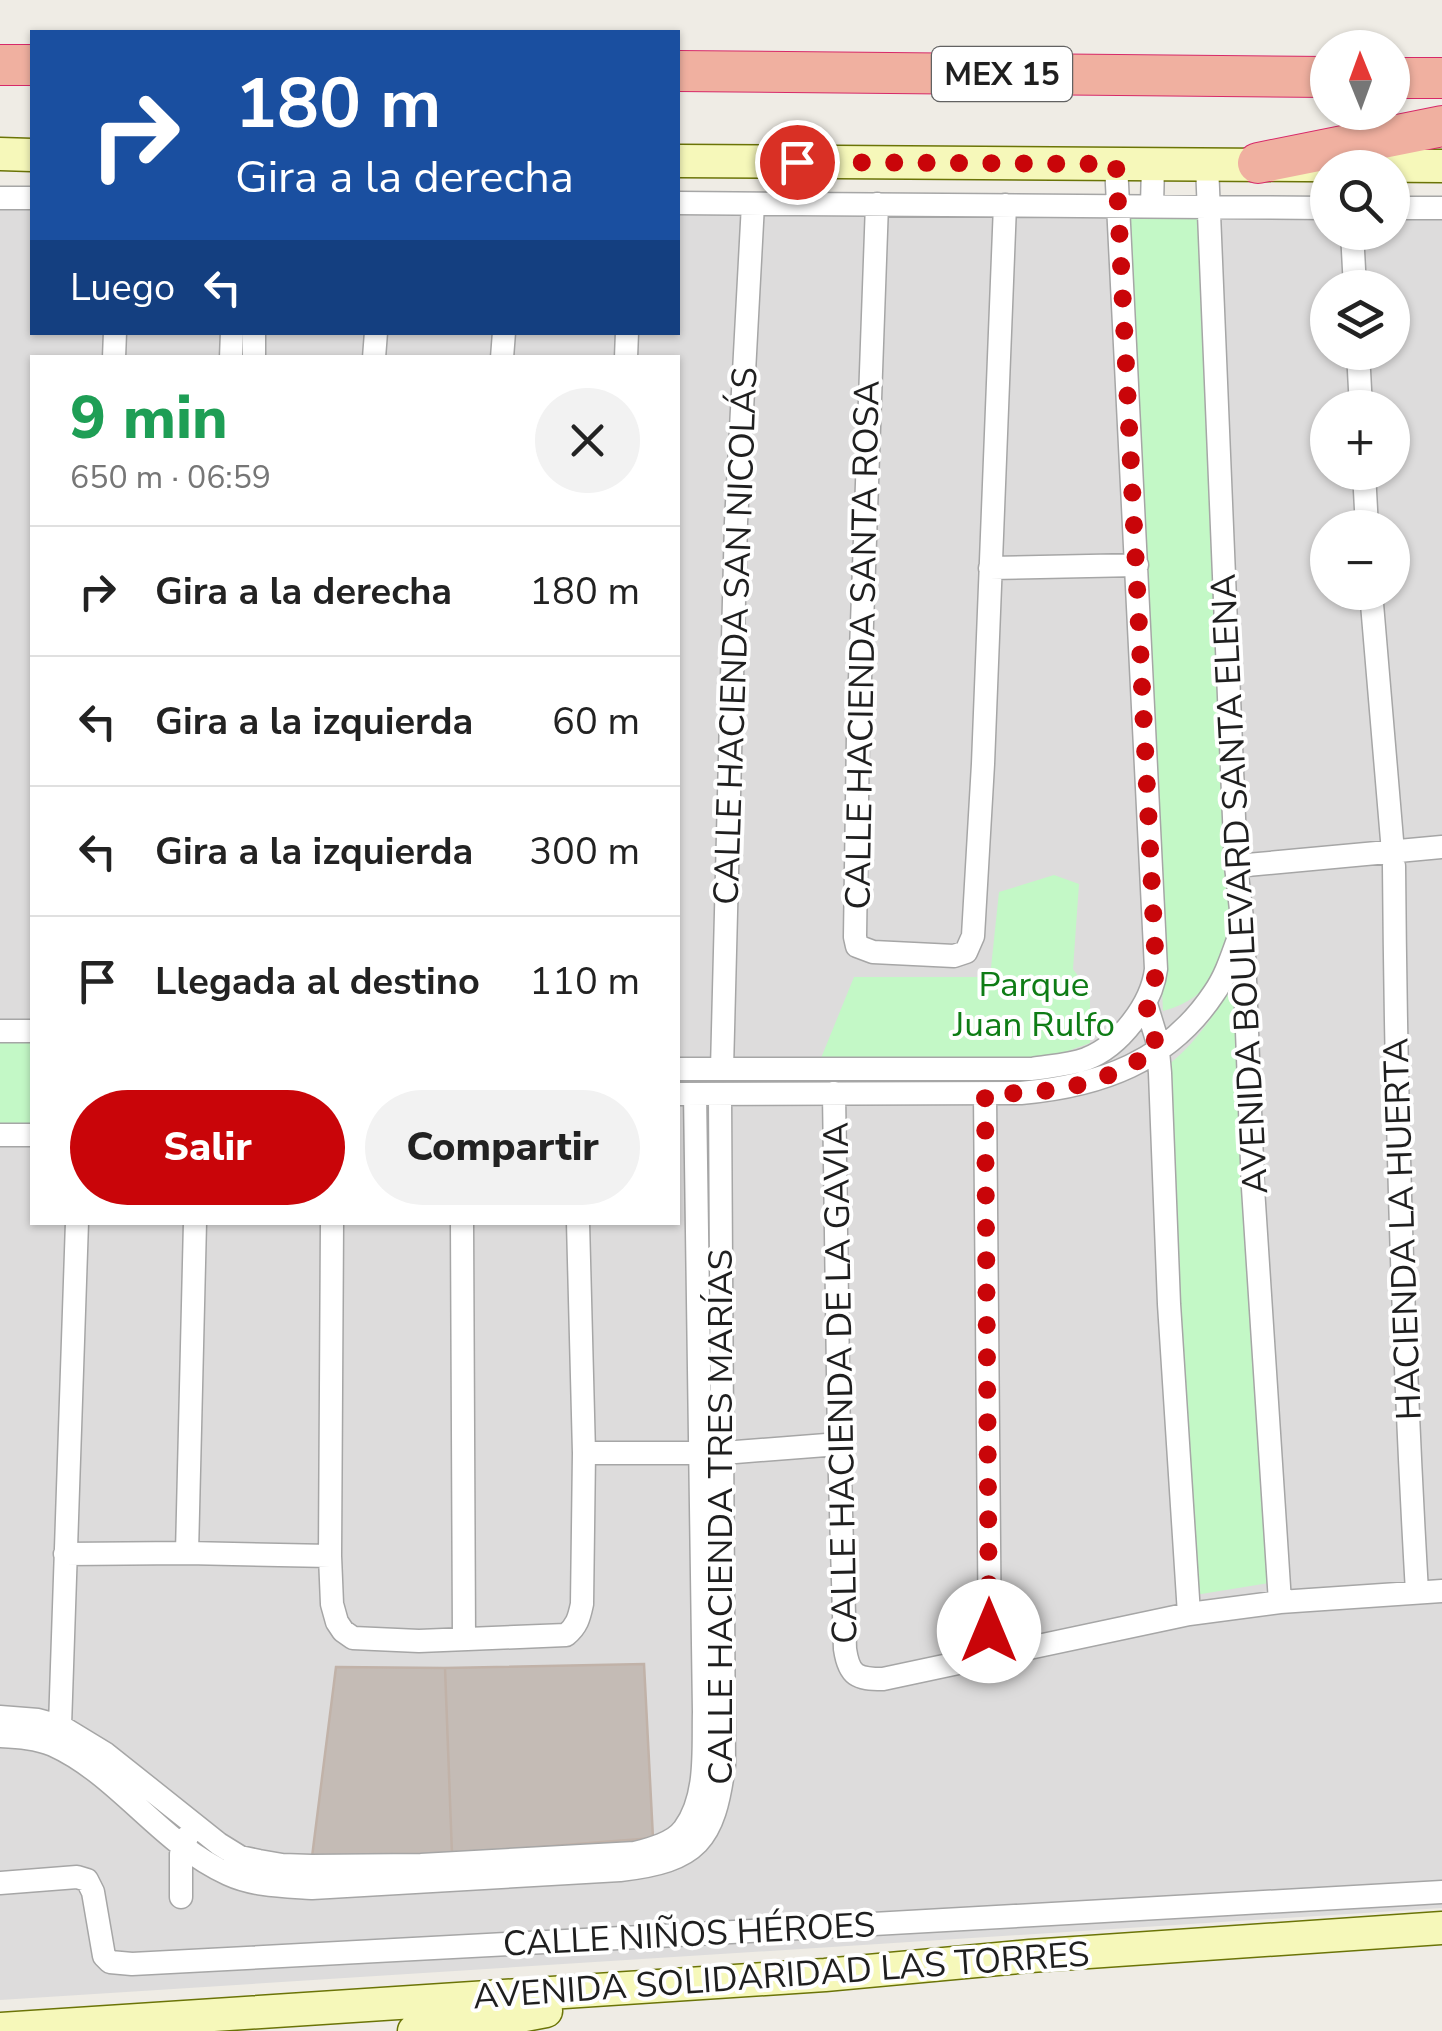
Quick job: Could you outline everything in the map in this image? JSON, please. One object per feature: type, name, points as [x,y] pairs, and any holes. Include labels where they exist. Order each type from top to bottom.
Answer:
[{"type":"highway","points":[[0,65],[30,65]]},
{"type":"highway","name":"MEX 15","points":[[680,71],[1310,77]]},
{"type":"highway","points":[[1410,78],[1442,78]]},
{"type":"highway","points":[[1258,163],[1442,126]]},
{"type":"main road","points":[[0,154],[30,155]]},
{"type":"main road","points":[[680,161],[1442,166]]},
{"type":"main road","name":"AVENIDA SOLIDARIDAD LAS TORRES","points":[[0,2028],[825,1974],[1442,1928]]},
{"type":"main road","points":[[414,2031],[468,2026],[540,2012],[622,1988]]},
{"type":"street","points":[[680,1069],[1032,1069],[1082,1061],[1106,1048],[1146,1004],[1156,969],[1116,164]]},
{"type":"street","points":[[1152,206],[1153,165]]},
{"type":"street","name":"AVENIDA BOULEVARD SANTA ELENA","points":[[1207,165],[1253,1188],[1280,1602]]},
{"type":"street","points":[[0,198],[30,198]]},
{"type":"street","points":[[680,203],[1310,208]]},
{"type":"street","name":"CALLE HACIENDA SAN NICOLÁS","points":[[722,1069],[736,522],[753,204]]},
{"type":"street","name":"CALLE HACIENDA SANTA ROSA","points":[[877,204],[858,735],[855,937],[864,950],[954,956],[966,952],[973,936],[1005,205]]},
{"type":"street","points":[[1410,208],[1442,208]]},
{"type":"street","points":[[990,568],[1137,564]]},
{"type":"street","name":"HACIENDA LA HUERTA","points":[[1373,610],[1394,859],[1396,1088],[1417,1592]]},
{"type":"street","points":[[1394,859],[1442,847]]},
{"type":"street","points":[[1237,873],[1394,859],[1442,862]]},
{"type":"street","points":[[686,1094],[985,1094],[1088,1083],[1124,1070],[1183,1031],[1214,994],[1242,927]]},
{"type":"street","points":[[1146,1004],[1160,1072],[1189,1614]]},
{"type":"street","points":[[0,1031],[30,1032]]},
{"type":"street","points":[[894,1068],[896,1093]]},
{"type":"street","name":"CALLE HACIENDA DE LA GAVIA","points":[[834,1093],[845,1649],[849,1668],[861,1678],[883,1678],[1189,1614],[1280,1602],[1442,1591]]},
{"type":"street","name":"CALLE HACIENDA TRES MARÍAS","points":[[686,1094],[710,1336]]},
{"type":"street","points":[[985,1094],[990,1656]]},
{"type":"street","name":"CALLE HACIENDA TRES MARÍAS","points":[[0,1736],[51,1744],[188,1835],[240,1856],[282,1865],[421,1865],[635,1852],[691,1837],[703,1766],[712,1539],[710,1336],[720,1095]]},
{"type":"street","points":[[0,1135],[30,1134]]},
{"type":"street","points":[[60,1726],[77,1225]]},
{"type":"street","points":[[187,1553],[195,1225]]},
{"type":"street","points":[[332,1225],[332,1604],[337,1622],[353,1638],[419,1641],[566,1635],[580,1618],[584,1454],[578,1225]]},
{"type":"street","points":[[462,1225],[464,1639]]},
{"type":"street","points":[[584,1454],[712,1453],[838,1444]]},
{"type":"street","points":[[65,1554],[330,1556]]},
{"type":"street","name":"CALLE HACIENDA TRES MARÍAS","points":[[0,1717],[60,1726],[106,1754],[188,1835]]},
{"type":"street","points":[[181,1898],[188,1835]]},
{"type":"street","name":"CALLE NIÑOS HÉROES","points":[[0,1883],[77,1877],[87,1880],[92,1885],[104,1956],[110,1962],[132,1964],[1442,1892]]},
{"type":"shaded area","points":[[0,186],[30,186],[30,335],[680,335],[680,191],[1310,197],[1310,250],[1410,250],[1410,197],[1442,198],[1442,1908],[0,2000]]},
{"type":"green space","points":[[1202,215],[1230,917],[1213,977],[1194,997],[1163,1011],[1128,216]]},
{"type":"green space","name":"Parque Juan Rulfo","points":[[1054,875],[1079,884],[1073,969],[1090,993],[1090,1043],[1054,1056],[819,1063],[854,977],[990,977],[999,892]]},
{"type":"green space","points":[[1240,973],[1269,1583],[1195,1595],[1163,1069],[1197,1037]]},
{"type":"green space","points":[[0,1041],[30,1041],[30,1125],[0,1124]]},
{"type":"building","points":[[644,1664],[653,1838],[452,1854],[445,1668]]},
{"type":"building","points":[[336,1667],[445,1668],[452,1854],[312,1857]]},
{"type":"route","points":[[797,162],[1116,164],[1156,969],[1146,1004],[1157,1049],[1124,1070],[1088,1083],[985,1094],[989,1631]]}]
